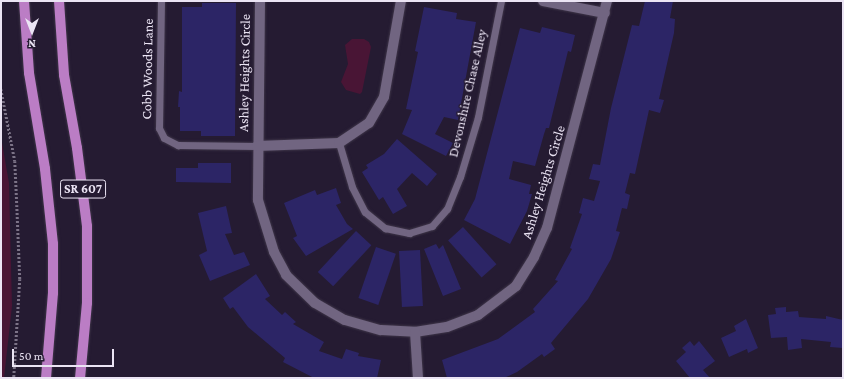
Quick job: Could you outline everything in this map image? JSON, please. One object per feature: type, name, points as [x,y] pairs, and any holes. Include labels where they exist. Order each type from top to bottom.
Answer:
[{"type":"main road","name":"SR 607","points":[[24,1],[29,73],[45,169],[53,244],[53,293],[46,378]]},
{"type":"main road","name":"SR 607","points":[[60,1],[64,76],[77,148],[87,226],[87,303],[80,378]]},
{"type":"street","name":"Ashley Heights Circle","points":[[260,1],[257,146],[258,200],[265,230],[286,275],[315,302],[345,320],[381,330],[415,332],[447,327],[478,315],[516,286],[534,257],[547,228],[607,1]]},
{"type":"street","points":[[257,146],[339,142],[369,123],[384,97],[401,1]]},
{"type":"street","points":[[543,1],[605,12]]},
{"type":"street","points":[[415,332],[418,378]]},
{"type":"lane","name":"Cobb Woods Lane","points":[[161,1],[159,128],[164,138],[178,145],[257,146]]},
{"type":"lane","name":"Devonshire Chase Alley","points":[[339,142],[352,187],[366,212],[385,228],[409,233],[432,226],[447,209],[460,177],[478,117],[501,1]]},
{"type":"path","points":[[1,89],[15,161],[20,279],[14,378]]},
{"type":"shaded area","points":[[352,39],[364,39],[369,42],[371,47],[362,92],[360,94],[346,90],[341,82],[348,64],[345,45]]},
{"type":"shaded area","points":[[1,137],[9,183],[12,306],[4,378],[1,378]]},
{"type":"building","points":[[645,1],[673,1],[670,18],[675,19],[674,33],[659,99],[664,100],[660,113],[649,110],[635,174],[630,173],[625,193],[630,195],[627,209],[622,208],[616,231],[620,232],[611,259],[588,299],[551,343],[555,349],[544,357],[542,354],[517,372],[504,378],[447,378],[442,360],[498,339],[535,312],[533,309],[558,281],[555,280],[572,249],[570,248],[582,214],[579,213],[583,198],[594,201],[600,181],[589,179],[593,164],[600,165],[611,108],[632,25],[639,26]]},
{"type":"building","points":[[202,3],[236,3],[235,136],[201,136],[201,131],[180,131],[180,107],[178,107],[179,91],[182,92],[182,7],[202,7]]},
{"type":"building","points":[[424,7],[457,13],[456,19],[476,22],[458,120],[444,117],[435,134],[453,143],[446,156],[402,134],[412,110],[406,109],[418,52],[415,51]]},
{"type":"building","points":[[542,27],[575,35],[571,52],[568,51],[549,128],[546,128],[535,166],[513,161],[509,179],[531,185],[529,194],[532,194],[527,211],[510,244],[464,220],[475,199],[520,28],[540,33]]},
{"type":"building","points":[[397,139],[437,174],[427,186],[412,173],[397,189],[407,206],[393,214],[383,197],[379,200],[362,172],[368,168],[366,165],[384,154]]},
{"type":"building","points":[[198,163],[231,163],[231,183],[176,182],[176,168],[198,168]]},
{"type":"building","points":[[336,188],[341,203],[336,205],[347,224],[353,229],[306,256],[293,238],[297,236],[284,203],[315,190],[317,195]]},
{"type":"building","points":[[226,206],[232,233],[225,234],[234,255],[244,252],[250,265],[210,281],[199,255],[207,251],[198,213]]},
{"type":"building","points":[[463,227],[496,264],[482,278],[448,240]]},
{"type":"building","points":[[356,231],[371,245],[333,286],[318,272]]},
{"type":"building","points":[[436,244],[439,249],[443,245],[461,289],[443,296],[424,249]]},
{"type":"building","points":[[376,247],[396,254],[378,305],[358,298]]},
{"type":"building","points":[[420,250],[423,306],[402,307],[399,251]]},
{"type":"building","points":[[256,274],[270,296],[265,299],[282,315],[285,312],[296,322],[293,324],[324,342],[319,351],[342,359],[346,349],[359,353],[358,356],[381,360],[377,378],[314,378],[283,362],[285,358],[248,327],[233,307],[230,309],[223,298]]},
{"type":"building","points":[[786,307],[786,312],[798,311],[799,317],[826,319],[826,316],[843,320],[843,348],[830,347],[831,342],[801,339],[802,348],[788,350],[787,337],[771,338],[768,315],[776,314],[775,308]]},
{"type":"building","points":[[746,319],[758,348],[748,353],[747,349],[729,357],[721,338],[736,331],[734,326]]},
{"type":"building","points":[[690,341],[694,346],[699,341],[715,361],[703,370],[710,378],[690,378],[676,361],[686,352],[682,348]]}]
